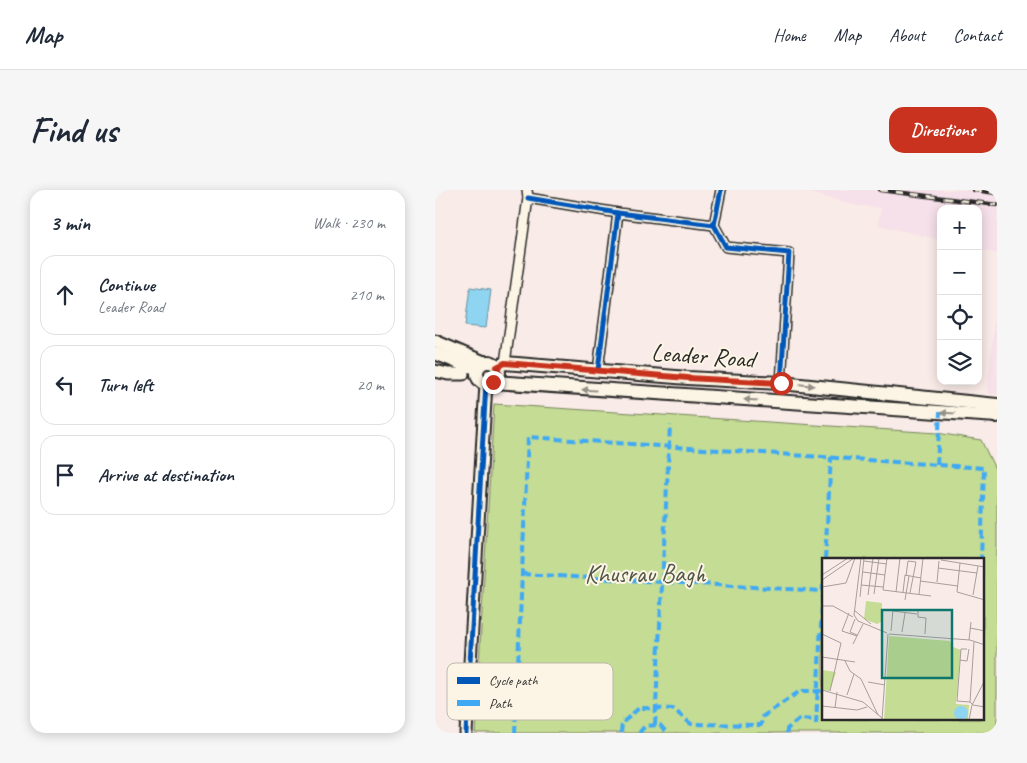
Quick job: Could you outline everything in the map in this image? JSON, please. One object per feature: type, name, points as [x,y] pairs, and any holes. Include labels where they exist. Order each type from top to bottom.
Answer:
[{"type":"main road","points":[[438,361],[467,366],[484,375]]},
{"type":"main road","points":[[438,361],[463,374],[484,375]]},
{"type":"main road","name":"Leader Road","points":[[997,405],[781,383],[501,365],[491,362],[484,375],[997,416]]},
{"type":"street","points":[[721,190],[714,225],[726,248],[789,253],[781,383]]},
{"type":"street","points":[[501,365],[527,194],[618,213],[714,225]]},
{"type":"street","points":[[598,370],[618,213]]},
{"type":"street","points":[[435,341],[484,375],[470,663]]},
{"type":"street","points":[[466,733],[467,720]]},
{"type":"shaded area","points":[[800,190],[997,190],[997,254],[982,250],[982,205],[937,205],[937,239],[878,225],[881,208],[854,205]]},
{"type":"shaded area","points":[[997,299],[997,394],[987,393]]},
{"type":"green space","name":"Khusrau Bagh","points":[[494,404],[937,433],[981,440],[997,473],[997,733],[475,733],[476,720],[613,720],[613,663],[479,663]]},
{"type":"water","points":[[470,287],[491,290],[486,328],[465,326]]},
{"type":"railway","points":[[880,190],[997,205]]},
{"type":"railway","points":[[974,190],[997,193]]},
{"type":"marked path","points":[[937,465],[940,412]]},
{"type":"marked path","points":[[655,725],[670,425]]},
{"type":"marked path","points":[[518,663],[528,437],[984,468],[981,558]]},
{"type":"marked path","points":[[825,558],[831,457]]},
{"type":"marked path","points":[[522,574],[822,591]]},
{"type":"marked path","points":[[816,724],[822,605]]},
{"type":"marked path","points":[[621,733],[622,723],[639,708],[673,709],[691,724],[761,725],[762,717],[800,691],[822,691]]},
{"type":"marked path","points":[[787,733],[787,729],[799,719],[816,720]]},
{"type":"marked path","points":[[515,733],[516,720]]},
{"type":"marked path","points":[[639,733],[645,726],[660,725],[667,733]]},
{"type":"cycle path","points":[[721,190],[714,225],[726,247],[789,253],[781,383]]},
{"type":"cycle path","points":[[528,198],[618,213],[714,225]]},
{"type":"cycle path","points":[[598,370],[618,213]]},
{"type":"cycle path","points":[[470,663],[486,383]]},
{"type":"cycle path","points":[[466,733],[467,720]]},
{"type":"route","points":[[493,382],[499,374],[497,367],[505,363],[688,378],[781,383]]}]
